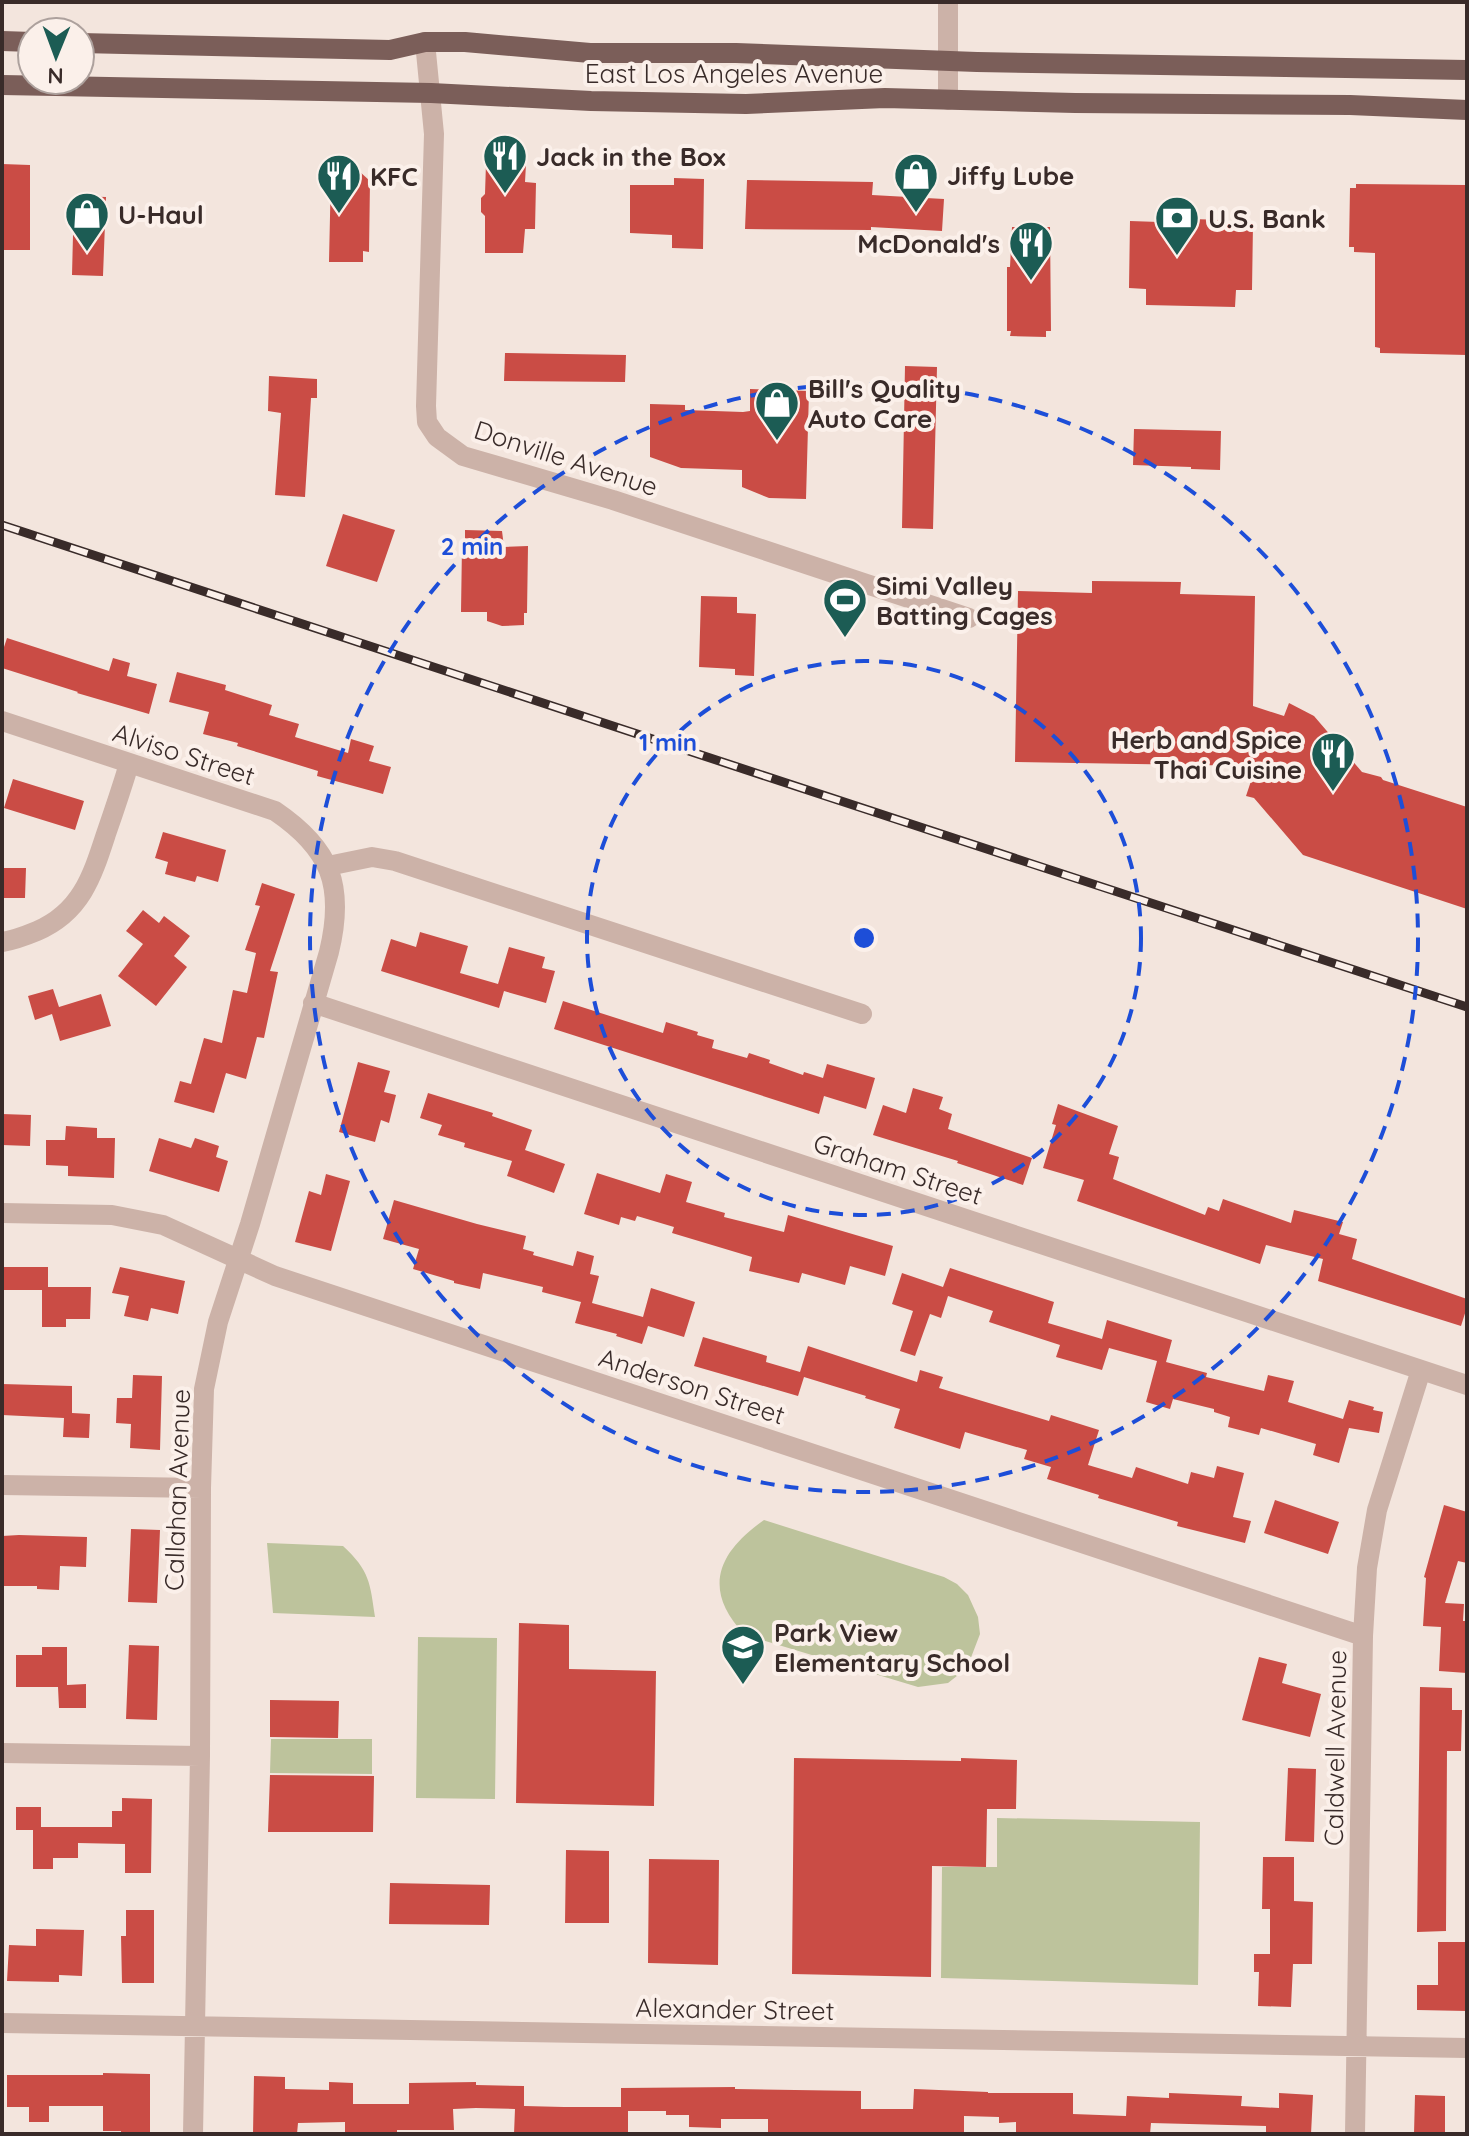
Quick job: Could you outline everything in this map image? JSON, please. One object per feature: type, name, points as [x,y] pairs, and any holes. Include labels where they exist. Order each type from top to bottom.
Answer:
[{"type":"main road","name":"East Los Angeles Avenue","points":[[96,43],[390,50],[425,42],[465,42],[590,53],[736,53],[948,61],[1467,70]]},
{"type":"main road","name":"East Los Angeles Avenue","points":[[2,85],[431,93],[591,101],[746,104],[885,98],[1350,105],[1467,110]]},
{"type":"street","points":[[948,2],[948,100]]},
{"type":"street","name":"Donville Avenue","points":[[425,42],[434,134],[426,406],[427,422],[437,437],[463,456],[613,500],[969,618]]},
{"type":"street","name":"Alviso Street","points":[[2,721],[275,811],[296,825],[314,844],[328,866]]},
{"type":"street","points":[[2,942],[53,924],[83,892],[94,870],[129,764]]},
{"type":"street","points":[[328,866],[372,857],[395,861],[862,1014]]},
{"type":"street","name":"Callahan Avenue","points":[[193,2134],[204,1389],[218,1322],[336,923],[336,894],[328,866]]},
{"type":"street","name":"Graham Street","points":[[313,1003],[1467,1385]]},
{"type":"street","name":"Anderson Street","points":[[2,1213],[112,1215],[163,1225],[275,1276],[1363,1636]]},
{"type":"street","name":"Caldwell Avenue","points":[[1355,2134],[1363,1636],[1367,1568],[1377,1510],[1421,1370]]},
{"type":"street","points":[[2,1485],[201,1488]]},
{"type":"street","points":[[2,1753],[200,1756]]},
{"type":"street","name":"Alexander Street","points":[[2,2023],[1467,2048]]},
{"type":"green space","points":[[764,1520],[944,1577],[957,1584],[968,1595],[978,1617],[980,1634],[967,1668],[948,1683],[918,1687],[745,1635],[723,1603],[721,1573],[735,1546]]},
{"type":"green space","points":[[267,1543],[343,1546],[364,1570],[375,1617],[273,1613]]},
{"type":"green space","points":[[418,1637],[497,1638],[495,1799],[416,1798]]},
{"type":"green space","points":[[271,1739],[372,1739],[372,1774],[270,1773]]},
{"type":"green space","points":[[997,1818],[1200,1822],[1198,1985],[941,1978],[942,1867],[997,1867]]},
{"type":"building","points":[[496,157],[516,158],[516,163],[526,164],[525,182],[536,183],[535,229],[525,229],[523,253],[485,253],[485,216],[481,212],[481,198],[485,194],[486,163],[495,163]]},
{"type":"building","points":[[2,164],[30,165],[30,250],[2,250]]},
{"type":"building","points":[[331,171],[359,171],[370,181],[369,252],[363,251],[363,262],[329,262]]},
{"type":"building","points":[[674,178],[704,179],[703,249],[672,248],[672,235],[630,233],[630,185],[674,185]]},
{"type":"building","points":[[747,180],[873,182],[872,195],[944,199],[942,231],[871,227],[871,230],[745,229]]},
{"type":"building","points":[[1356,184],[1466,185],[1467,355],[1380,353],[1380,348],[1375,347],[1375,253],[1354,252],[1354,247],[1349,247],[1350,188],[1356,188]]},
{"type":"building","points":[[74,196],[106,197],[103,276],[72,275]]},
{"type":"building","points":[[1159,218],[1253,224],[1252,290],[1236,290],[1235,307],[1146,305],[1146,289],[1129,288],[1130,221],[1159,222]]},
{"type":"building","name":"McDonald's","points":[[1012,227],[1050,227],[1051,331],[1046,331],[1046,337],[1010,336],[1011,331],[1007,331],[1007,267],[1010,267]]},
{"type":"building","points":[[505,353],[626,355],[625,382],[504,381]]},
{"type":"building","points":[[905,366],[937,367],[933,529],[902,528]]},
{"type":"building","points":[[269,376],[317,379],[317,398],[311,398],[305,497],[275,495],[281,413],[268,411]]},
{"type":"building","points":[[750,389],[809,391],[806,499],[769,498],[742,487],[742,470],[681,468],[650,457],[650,404],[685,405],[685,410],[750,411]]},
{"type":"building","points":[[1134,429],[1221,431],[1220,470],[1133,465]]},
{"type":"building","points":[[343,514],[395,530],[377,582],[326,566]]},
{"type":"building","points":[[465,530],[502,531],[504,547],[528,546],[524,625],[502,626],[487,621],[487,612],[461,612]]},
{"type":"building","points":[[1092,581],[1181,582],[1180,594],[1255,596],[1253,706],[1284,716],[1289,703],[1314,716],[1362,772],[1467,807],[1467,909],[1303,855],[1254,798],[1246,796],[1256,766],[1015,762],[1018,591],[1092,593]]},
{"type":"building","points":[[701,596],[737,597],[737,613],[756,614],[754,676],[735,675],[735,669],[699,667]]},
{"type":"building","points":[[7,638],[109,671],[113,658],[130,663],[127,676],[157,684],[149,714],[2,668],[2,653]]},
{"type":"building","points":[[177,672],[226,685],[225,690],[272,705],[269,715],[299,724],[295,737],[348,753],[351,739],[374,746],[369,761],[391,767],[383,794],[317,776],[318,771],[203,734],[209,712],[169,702]]},
{"type":"building","points":[[13,779],[84,801],[75,830],[4,808]]},
{"type":"building","points":[[163,832],[226,850],[218,882],[197,876],[195,882],[165,874],[168,862],[155,858]]},
{"type":"building","points":[[2,868],[26,868],[25,898],[2,898]]},
{"type":"building","points":[[262,883],[295,894],[270,971],[278,972],[264,1038],[257,1037],[246,1079],[226,1073],[214,1113],[174,1102],[180,1081],[191,1084],[204,1038],[222,1043],[233,990],[247,993],[256,953],[245,950],[260,906],[255,905]]},
{"type":"building","points":[[143,910],[159,923],[164,916],[190,936],[174,956],[187,967],[156,1006],[118,976],[143,944],[126,931]]},
{"type":"building","points":[[420,932],[468,946],[460,973],[498,984],[509,947],[545,957],[542,968],[555,971],[546,1003],[504,991],[499,1008],[381,971],[391,939],[416,947]]},
{"type":"building","points":[[53,989],[59,1007],[101,994],[111,1026],[60,1041],[52,1014],[35,1020],[28,996]]},
{"type":"building","points":[[563,1001],[663,1033],[666,1022],[714,1040],[712,1048],[747,1058],[749,1053],[803,1075],[804,1072],[823,1078],[827,1064],[875,1078],[866,1109],[824,1096],[819,1114],[554,1029]]},
{"type":"building","points":[[358,1062],[390,1071],[384,1092],[396,1095],[389,1123],[381,1120],[375,1142],[339,1132]]},
{"type":"building","points":[[913,1088],[943,1097],[939,1109],[952,1114],[948,1129],[1032,1158],[1023,1185],[873,1135],[883,1105],[906,1113]]},
{"type":"building","points":[[428,1093],[493,1113],[492,1116],[532,1130],[525,1150],[565,1164],[554,1193],[507,1176],[512,1161],[464,1147],[465,1143],[438,1135],[442,1125],[420,1118]]},
{"type":"building","points":[[1058,1104],[1118,1126],[1109,1154],[1119,1157],[1113,1179],[1205,1215],[1208,1207],[1219,1211],[1223,1199],[1291,1223],[1294,1210],[1343,1222],[1339,1234],[1357,1239],[1352,1259],[1467,1299],[1461,1326],[1318,1281],[1323,1259],[1266,1245],[1260,1264],[1077,1201],[1084,1180],[1043,1168],[1056,1125],[1052,1124]]},
{"type":"building","points":[[2,1114],[31,1115],[30,1146],[2,1145]]},
{"type":"building","points":[[66,1126],[97,1128],[97,1138],[115,1138],[114,1178],[68,1176],[68,1166],[46,1165],[46,1140],[65,1140]]},
{"type":"building","points":[[159,1138],[191,1148],[195,1138],[219,1146],[216,1157],[228,1161],[219,1192],[149,1171]]},
{"type":"building","points":[[597,1173],[660,1193],[666,1174],[692,1182],[686,1202],[725,1213],[724,1217],[784,1232],[788,1215],[893,1246],[885,1276],[850,1266],[845,1285],[802,1273],[799,1283],[749,1271],[752,1257],[672,1233],[674,1227],[637,1216],[635,1221],[621,1217],[619,1225],[584,1214]]},
{"type":"building","points":[[326,1174],[350,1181],[331,1251],[295,1242],[309,1191],[321,1195]]},
{"type":"building","points":[[394,1200],[526,1236],[523,1249],[534,1252],[533,1255],[573,1266],[577,1251],[594,1256],[590,1274],[599,1276],[592,1303],[643,1317],[651,1288],[695,1302],[684,1337],[648,1326],[642,1344],[575,1323],[581,1302],[542,1292],[543,1287],[483,1273],[480,1289],[413,1269],[419,1249],[383,1239]]},
{"type":"building","points":[[2,1267],[48,1267],[48,1287],[91,1287],[90,1319],[66,1319],[66,1327],[42,1327],[42,1290],[2,1290]]},
{"type":"building","points":[[120,1267],[185,1281],[178,1314],[151,1308],[148,1321],[124,1316],[129,1296],[112,1293]]},
{"type":"building","points":[[950,1268],[1054,1302],[1048,1323],[1102,1339],[1107,1320],[1172,1340],[1166,1362],[1207,1373],[1206,1377],[1264,1391],[1268,1375],[1294,1381],[1288,1402],[1343,1419],[1349,1400],[1374,1407],[1373,1410],[1383,1412],[1379,1433],[1349,1428],[1339,1463],[1313,1455],[1316,1444],[1261,1428],[1259,1435],[1228,1427],[1230,1417],[1214,1412],[1214,1409],[1173,1399],[1170,1409],[1146,1402],[1157,1361],[1109,1348],[1102,1370],[1056,1357],[1060,1345],[989,1322],[993,1311],[948,1296],[941,1318],[930,1314],[915,1356],[900,1351],[913,1311],[892,1304],[902,1273],[943,1287]]},
{"type":"building","points":[[703,1337],[767,1356],[766,1362],[800,1372],[808,1346],[917,1382],[920,1370],[943,1377],[939,1388],[1049,1421],[1051,1415],[1099,1430],[1088,1465],[1132,1478],[1136,1467],[1188,1484],[1191,1472],[1214,1478],[1217,1466],[1244,1473],[1233,1517],[1251,1521],[1245,1543],[1177,1526],[1178,1522],[1047,1479],[1051,1467],[1024,1459],[1027,1450],[965,1432],[960,1449],[894,1428],[900,1409],[866,1396],[804,1377],[798,1396],[694,1366]]},
{"type":"building","points":[[133,1375],[162,1376],[160,1450],[130,1448],[131,1424],[116,1423],[117,1398],[132,1398]]},
{"type":"building","points":[[2,1384],[72,1386],[72,1413],[90,1414],[89,1438],[63,1437],[64,1418],[2,1415]]},
{"type":"building","points":[[1275,1500],[1339,1522],[1328,1554],[1264,1533]]},
{"type":"building","points":[[1444,1505],[1467,1512],[1467,1563],[1458,1561],[1445,1603],[1464,1604],[1467,1673],[1439,1671],[1441,1627],[1423,1626],[1424,1577]]},
{"type":"building","points":[[131,1529],[160,1530],[157,1603],[128,1602]]},
{"type":"building","points":[[2,1536],[87,1537],[86,1567],[60,1566],[59,1590],[37,1589],[37,1586],[2,1586]]},
{"type":"building","points":[[519,1623],[569,1625],[569,1669],[656,1671],[654,1806],[516,1803]]},
{"type":"building","points":[[129,1645],[159,1646],[157,1720],[126,1719]]},
{"type":"building","points":[[42,1647],[67,1647],[67,1685],[86,1684],[86,1708],[59,1708],[58,1687],[16,1687],[16,1655],[42,1655]]},
{"type":"building","points":[[1259,1657],[1287,1664],[1282,1683],[1321,1694],[1310,1737],[1242,1720]]},
{"type":"building","points":[[1420,1687],[1452,1688],[1452,1710],[1462,1710],[1461,1751],[1447,1751],[1446,1931],[1417,1932]]},
{"type":"building","points":[[270,1700],[339,1701],[338,1738],[270,1737]]},
{"type":"building","points":[[794,1758],[1017,1760],[1016,1809],[987,1809],[986,1867],[932,1866],[931,1977],[792,1974]]},
{"type":"building","points":[[1288,1768],[1316,1769],[1314,1842],[1285,1841]]},
{"type":"building","points":[[270,1775],[374,1776],[373,1832],[268,1832]]},
{"type":"building","points":[[122,1798],[152,1799],[151,1873],[125,1873],[125,1844],[78,1843],[78,1858],[53,1858],[53,1869],[33,1869],[33,1830],[16,1830],[16,1807],[41,1807],[41,1827],[112,1827],[112,1811],[122,1811]]},
{"type":"building","points":[[566,1850],[609,1851],[609,1923],[565,1923]]},
{"type":"building","points":[[1263,1857],[1294,1857],[1294,1901],[1313,1902],[1312,1964],[1293,1964],[1291,2007],[1258,2006],[1259,1972],[1254,1972],[1254,1954],[1270,1954],[1270,1909],[1262,1909]]},
{"type":"building","points":[[649,1859],[719,1860],[718,1965],[648,1963]]},
{"type":"building","points":[[390,1883],[490,1885],[489,1925],[389,1924]]},
{"type":"building","points":[[126,1910],[154,1910],[154,1983],[122,1983],[121,1936],[126,1936]]},
{"type":"building","points":[[36,1929],[84,1930],[82,1976],[59,1975],[59,1982],[7,1981],[9,1945],[36,1946]]},
{"type":"building","points":[[1438,1942],[1467,1942],[1467,2011],[1417,2010],[1417,1985],[1438,1985]]},
{"type":"building","points":[[150,2074],[150,2134],[103,2131],[103,2106],[49,2106],[49,2122],[29,2122],[29,2107],[7,2107],[7,2075]]},
{"type":"building","points":[[254,2076],[285,2077],[285,2089],[329,2090],[329,2082],[353,2083],[353,2104],[409,2104],[409,2083],[476,2082],[476,2085],[524,2086],[524,2106],[621,2107],[621,2088],[735,2087],[861,2091],[861,2109],[913,2109],[914,2089],[1073,2093],[1073,2114],[1126,2116],[1127,2096],[1169,2098],[1169,2093],[1242,2096],[1241,2106],[1279,2108],[1279,2093],[1313,2095],[1311,2134],[1266,2134],[1266,2126],[1151,2123],[1150,2134],[1016,2134],[1016,2122],[999,2123],[999,2117],[964,2116],[964,2134],[768,2133],[768,2119],[721,2119],[721,2128],[689,2127],[689,2115],[666,2115],[666,2111],[628,2111],[628,2134],[514,2134],[515,2109],[476,2108],[453,2109],[454,2130],[345,2134],[345,2122],[298,2123],[297,2134],[253,2134]]},
{"type":"building","points":[[1415,2095],[1445,2096],[1445,2134],[1414,2134]]},
{"type":"railway","points":[[2,525],[1467,1007]]},
{"type":"place","name":"Jack in the Box","points":[[505,195]]},
{"type":"place","name":"Jiffy Lube","points":[[916,214]]},
{"type":"place","name":"KFC","points":[[339,215]]},
{"type":"place","name":"U-Haul","points":[[87,253]]},
{"type":"place","name":"U.S. Bank","points":[[1177,257]]},
{"type":"place","name":"McDonald's","points":[[1031,282]]},
{"type":"place","name":"Bill's Quality Auto Care","points":[[777,442]]},
{"type":"place","name":"Simi Valley Batting Cages","points":[[845,639]]},
{"type":"place","name":"Herb and Spice Thai Cuisine","points":[[1333,793]]},
{"type":"place","name":"Park View Elementary School","points":[[743,1686]]}]
